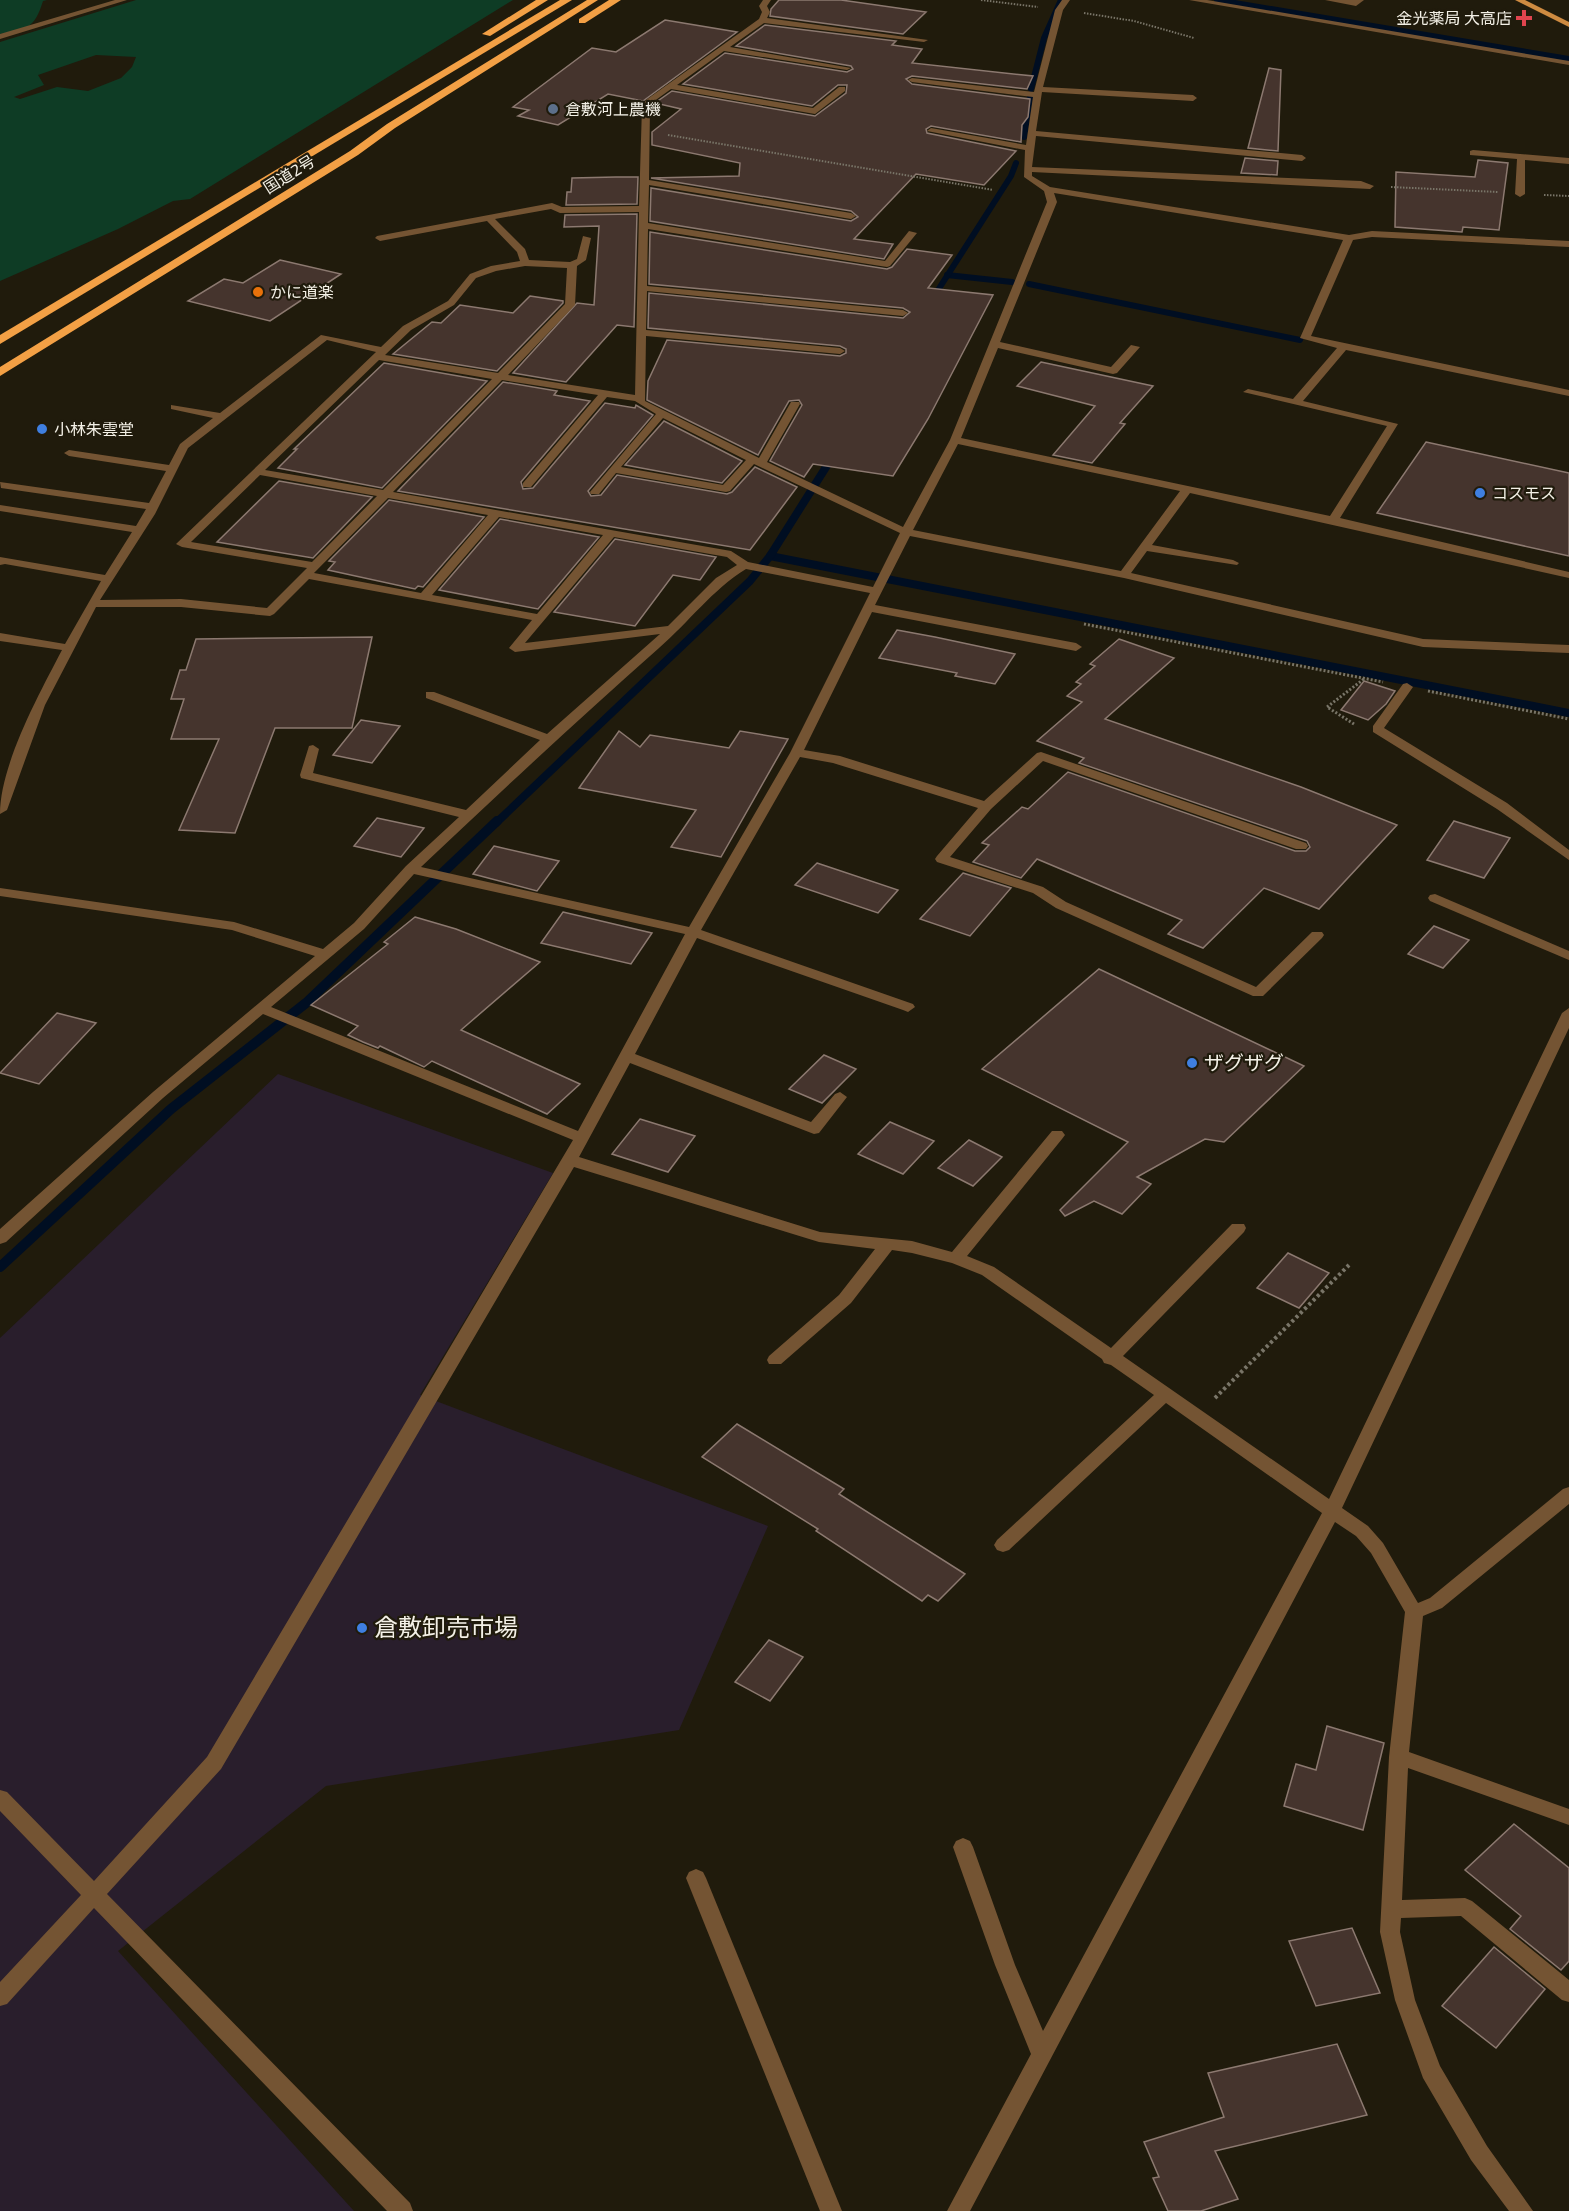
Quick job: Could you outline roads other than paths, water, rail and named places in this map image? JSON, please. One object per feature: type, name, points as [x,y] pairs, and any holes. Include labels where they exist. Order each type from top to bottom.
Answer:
[{"type":"highway","points":[[477,40],[543,0]]},
{"type":"highway","name":"国道2号","points":[[0,340],[355,125],[405,98],[567,0]]},
{"type":"highway","name":"国道2号","points":[[0,372],[354,153],[391,126],[593,0]]},
{"type":"highway","points":[[572,28],[616,0]]},
{"type":"highway","points":[[355,125],[385,96],[446,59]]},
{"type":"highway","points":[[354,153],[411,126],[503,70]]},
{"type":"main road","points":[[1519,0],[1569,25]]},
{"type":"street","points":[[0,37],[123,0]]},
{"type":"street","points":[[767,0],[763,6],[766,12],[762,20],[650,100],[646,107],[640,402],[906,532],[1124,575],[1423,643],[1569,649]]},
{"type":"street","points":[[1066,0],[1059,10],[1038,92],[1027,169],[1028,177],[1048,189],[1348,238],[1372,234],[1569,244]]},
{"type":"street","points":[[1192,0],[1270,10],[1569,63]]},
{"type":"street","points":[[1329,0],[1356,4],[1360,0]]},
{"type":"street","points":[[762,20],[924,40]]},
{"type":"street","points":[[723,48],[847,68]]},
{"type":"street","points":[[912,80],[1038,92],[1193,98]]},
{"type":"street","points":[[670,86],[815,111],[842,88]]},
{"type":"street","points":[[932,132],[1030,148]]},
{"type":"street","points":[[1032,133],[1302,158]]},
{"type":"street","points":[[1473,153],[1569,161]]},
{"type":"street","points":[[1520,194],[1521,158]]},
{"type":"street","points":[[1027,169],[1370,186]]},
{"type":"street","points":[[644,182],[851,216]]},
{"type":"street","points":[[0,1997],[214,1763],[570,1160],[693,932],[796,753],[906,532],[955,440],[1052,202],[1048,189]]},
{"type":"street","points":[[381,238],[552,206],[560,210],[644,209]]},
{"type":"street","points":[[489,218],[522,252],[525,263]]},
{"type":"street","points":[[643,225],[887,264],[912,233]]},
{"type":"street","points":[[315,566],[182,544],[407,328],[451,303],[473,276],[494,268],[525,263],[572,265],[581,260],[586,238]]},
{"type":"street","points":[[1348,238],[1305,338],[1569,393]]},
{"type":"street","points":[[92,604],[181,603],[270,612],[570,305],[572,265]]},
{"type":"street","points":[[643,288],[903,313]]},
{"type":"street","points":[[642,333],[840,351]]},
{"type":"street","points":[[0,810],[39,705],[92,604],[153,507],[184,446],[326,337],[381,354],[640,399]]},
{"type":"street","points":[[994,344],[1113,371],[1135,346]]},
{"type":"street","points":[[1296,402],[1344,346]]},
{"type":"street","points":[[1248,392],[1394,424],[1334,520]]},
{"type":"street","points":[[527,485],[605,393]]},
{"type":"street","points":[[613,469],[726,489],[757,461],[795,404]]},
{"type":"street","points":[[175,407],[223,417]]},
{"type":"street","points":[[595,492],[662,413]]},
{"type":"street","points":[[955,440],[1334,520],[1569,575]]},
{"type":"street","points":[[69,453],[172,469]]},
{"type":"street","points":[[259,472],[731,554],[744,565],[882,583]]},
{"type":"street","points":[[1,485],[153,507]]},
{"type":"street","points":[[1124,575],[1187,489]]},
{"type":"street","points":[[0,508],[138,530]]},
{"type":"street","points":[[423,597],[496,513]]},
{"type":"street","points":[[610,533],[515,648],[672,629]]},
{"type":"street","points":[[1145,547],[1233,563]]},
{"type":"street","points":[[0,562],[2,560],[107,579]]},
{"type":"street","points":[[0,1238],[158,1095],[359,926],[411,869],[549,739],[672,629],[720,580],[744,565]]},
{"type":"street","points":[[305,575],[540,618]]},
{"type":"street","points":[[870,608],[1076,647]]},
{"type":"street","points":[[0,637],[69,648]]},
{"type":"street","points":[[1407,687],[1377,729],[1502,806],[1569,856]]},
{"type":"street","points":[[430,695],[549,739]]},
{"type":"street","points":[[313,749],[306,775],[469,815]]},
{"type":"street","points":[[796,753],[836,759],[986,806]]},
{"type":"street","points":[[1301,846],[1041,756],[986,806],[942,859],[1038,890],[1061,905],[1258,993],[1317,935]]},
{"type":"street","points":[[411,869],[693,932],[908,1007]]},
{"type":"street","points":[[0,892],[234,926],[326,955]]},
{"type":"street","points":[[1435,898],[1569,956]]},
{"type":"street","points":[[263,1009],[582,1138]]},
{"type":"street","points":[[958,2211],[1332,1511],[1569,1013]]},
{"type":"street","points":[[627,1056],[814,1129],[840,1097]]},
{"type":"street","points":[[956,1258],[1057,1135]]},
{"type":"street","points":[[570,1160],[819,1237],[912,1247],[956,1258],[988,1271],[1110,1359],[1362,1531],[1377,1548],[1414,1612],[1399,1756],[1390,1932],[1405,2000],[1431,2071],[1479,2153],[1522,2211]]},
{"type":"street","points":[[1110,1359],[1238,1228]]},
{"type":"street","points":[[775,1360],[845,1299],[886,1245]]},
{"type":"street","points":[[1003,1545],[1164,1395]]},
{"type":"street","points":[[1414,1612],[1436,1602],[1569,1494]]},
{"type":"street","points":[[1399,1756],[1569,1817]]},
{"type":"street","points":[[0,1798],[402,2211]]},
{"type":"street","points":[[963,1847],[1005,1965],[1042,2055]]},
{"type":"street","points":[[696,1878],[831,2211]]},
{"type":"street","points":[[1391,1909],[1465,1908],[1569,1994]]},
{"type":"waterway","points":[[1031,89],[1044,38],[1061,0]]},
{"type":"waterway","points":[[1217,0],[1569,59]]},
{"type":"waterway","points":[[1024,137],[1030,97]]},
{"type":"waterway","points":[[948,275],[1011,176],[1016,163]]},
{"type":"waterway","points":[[931,301],[948,275]]},
{"type":"waterway","points":[[948,275],[1012,282]]},
{"type":"waterway","points":[[1029,284],[1300,340]]},
{"type":"waterway","points":[[770,556],[833,456]]},
{"type":"waterway","points":[[496,823],[750,581],[770,556]]},
{"type":"waterway","points":[[770,556],[1569,713]]},
{"type":"waterway","points":[[0,1267],[171,1109],[306,1003],[497,821]]},
{"type":"place","name":"金光薬局 大高店","points":[[1524,18]]},
{"type":"place","name":"倉敷河上農機","points":[[553,109]]},
{"type":"place","name":"かに道楽","points":[[258,292]]},
{"type":"place","name":"小林朱雲堂","points":[[42,429]]},
{"type":"place","name":"コスモス","points":[[1480,493]]},
{"type":"place","name":"ザグザグ","points":[[1192,1063]]},
{"type":"place","name":"倉敷卸売市場","points":[[362,1628]]}]
